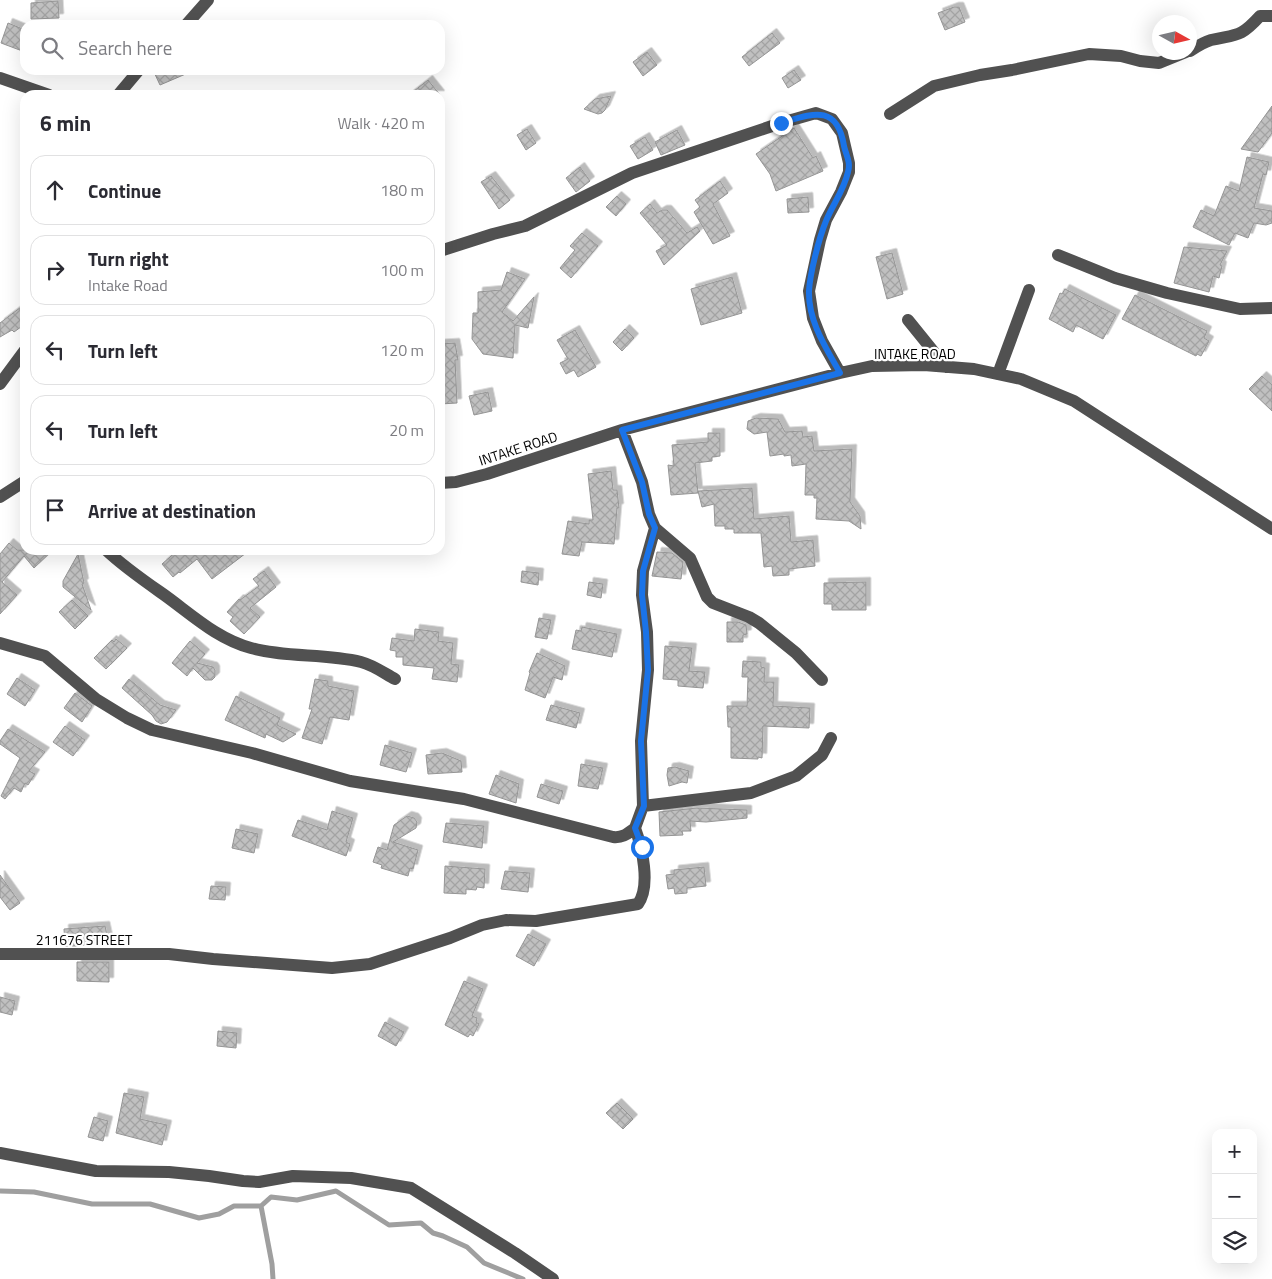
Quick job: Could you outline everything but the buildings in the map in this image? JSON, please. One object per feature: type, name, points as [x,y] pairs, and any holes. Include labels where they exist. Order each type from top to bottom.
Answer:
[{"type":"street","points":[[190,20],[208,0]]},
{"type":"street","points":[[1197,47],[1209,41],[1235,36],[1248,29],[1260,16],[1272,16]]},
{"type":"street","points":[[890,114],[934,86],[980,75],[1090,54],[1121,56],[1140,61],[1160,63],[1167,60]]},
{"type":"street","points":[[122,90],[135,75]]},
{"type":"street","points":[[0,78],[35,90]]},
{"type":"street","points":[[445,249],[525,226],[632,173],[816,113],[832,119],[842,133],[849,163],[844,185],[826,220],[809,291],[813,318],[819,334],[840,373]]},
{"type":"street","points":[[1058,255],[1115,278],[1167,293],[1240,309],[1272,308]]},
{"type":"street","points":[[998,374],[1029,290]]},
{"type":"street","points":[[908,320],[946,367]]},
{"type":"street","points":[[0,384],[20,357]]},
{"type":"street","name":"INTAKE ROAD","points":[[445,483],[456,482],[487,474],[622,430],[840,373],[872,366],[946,367],[974,369],[1021,379],[1074,401],[1272,529]]},
{"type":"street","points":[[622,430],[642,482],[649,514],[655,528],[690,558],[702,588],[713,603],[749,617],[759,623],[796,653],[822,680]]},
{"type":"street","points":[[0,497],[20,484]]},
{"type":"street","points":[[0,643],[45,656],[96,699],[127,718],[152,730],[252,753],[350,781],[464,799],[620,838],[635,828],[644,806],[641,741],[648,670],[642,595],[643,571],[655,528]]},
{"type":"street","points":[[112,555],[128,570],[223,637],[250,648],[284,654],[360,662],[370,665],[395,679]]},
{"type":"street","points":[[644,806],[751,793],[796,776],[822,755],[831,738]]},
{"type":"street","name":"211676 STREET","points":[[0,954],[169,954],[332,968],[370,964],[450,938],[482,925],[506,920],[536,921],[638,904],[643,897],[644,889],[642,847],[635,828]]},
{"type":"street","points":[[0,1153],[96,1171],[169,1172],[243,1182],[259,1182],[294,1176],[351,1178],[411,1188],[515,1253],[552,1279]]},
{"type":"waterway","points":[[0,1191],[34,1192],[92,1204],[150,1204],[199,1218],[219,1214],[234,1206],[261,1206],[271,1197],[297,1200],[336,1191],[389,1225],[421,1223],[433,1233],[467,1247],[484,1263],[523,1279]]},
{"type":"waterway","points":[[261,1206],[273,1279]]},
{"type":"route","points":[[642,847],[635,828],[644,806],[641,741],[648,670],[642,595],[643,571],[655,528],[649,514],[642,482],[622,430],[840,373],[822,341],[813,318],[809,291],[826,220],[841,192],[848,172],[848,157],[842,133],[832,119],[816,113],[781,123]]}]
